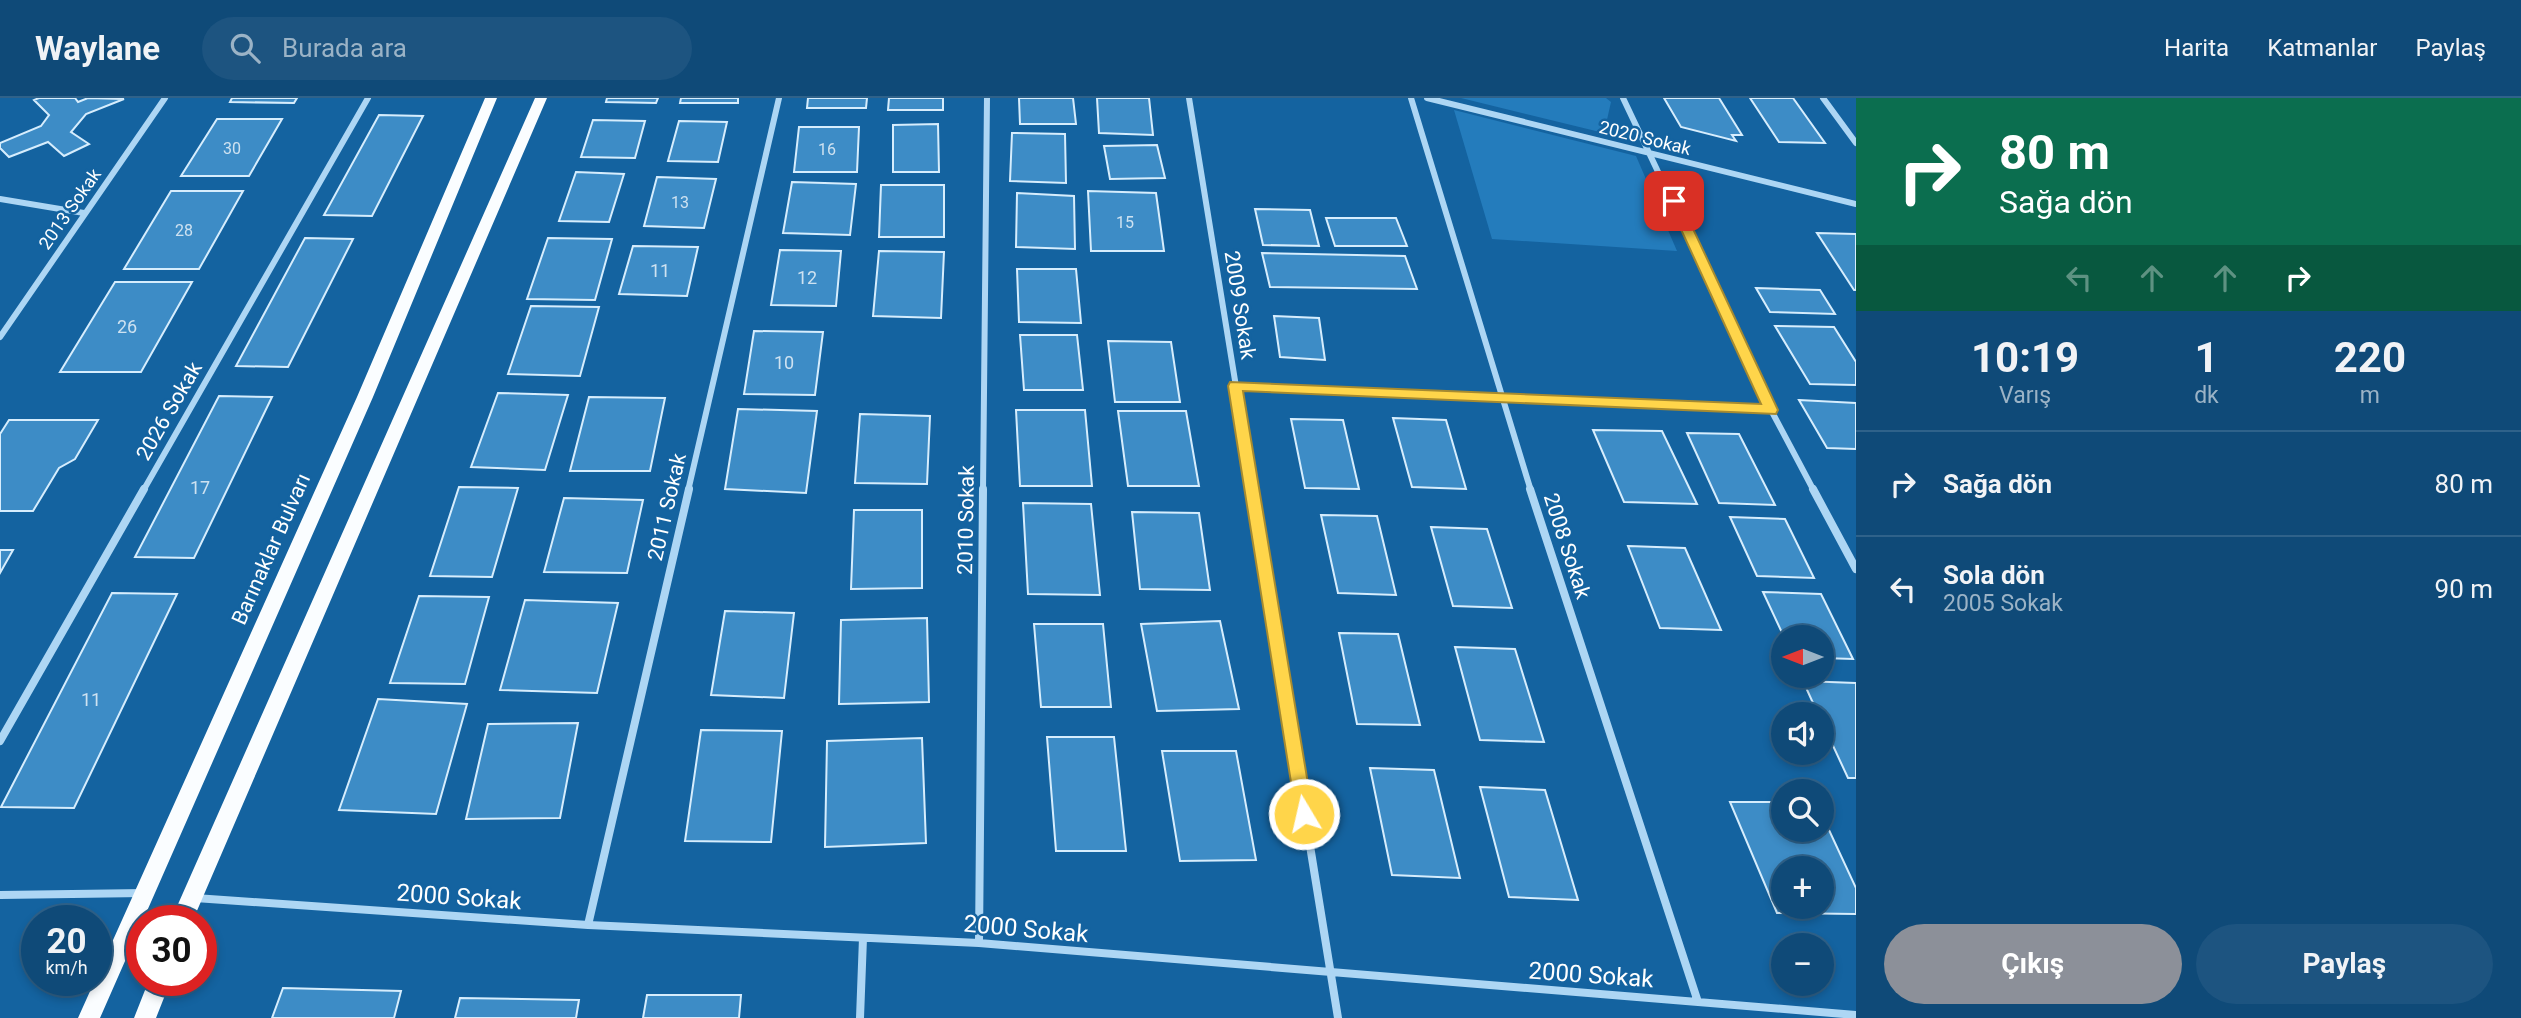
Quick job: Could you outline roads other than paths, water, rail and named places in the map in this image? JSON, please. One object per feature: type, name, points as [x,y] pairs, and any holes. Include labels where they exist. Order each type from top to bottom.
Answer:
[{"type":"main road","name":"Barınaklar Bulvarı","points":[[89,1018],[365,397],[491,98]]},
{"type":"main road","points":[[188,905],[541,98]]},
{"type":"main road","points":[[145,1018],[154,996]]},
{"type":"street","name":"2013 Sokak","points":[[0,337],[83,213],[165,98]]},
{"type":"street","name":"2026 Sokak","points":[[0,741],[368,98]]},
{"type":"street","name":"2011 Sokak","points":[[588,925],[779,98]]},
{"type":"street","name":"2010 Sokak","points":[[979,943],[987,98]]},
{"type":"street","name":"2009 Sokak","points":[[1189,98],[1338,1018]]},
{"type":"street","name":"2008 Sokak","points":[[1411,98],[1499,395],[1698,1002]]},
{"type":"street","name":"2020 Sokak","points":[[1427,98],[1856,204]]},
{"type":"street","points":[[1623,98],[1652,154],[1771,410],[1856,569]]},
{"type":"street","points":[[1824,98],[1856,143]]},
{"type":"street","points":[[0,199],[83,213]]},
{"type":"street","points":[[1235,386],[1499,395],[1771,410]]},
{"type":"street","points":[[0,895],[144,893]]},
{"type":"street","name":"2000 Sokak","points":[[191,898],[588,925],[979,943],[1330,974],[1698,1002],[1826,1015],[1856,1015]]},
{"type":"street","points":[[860,1018],[863,938]]}]
